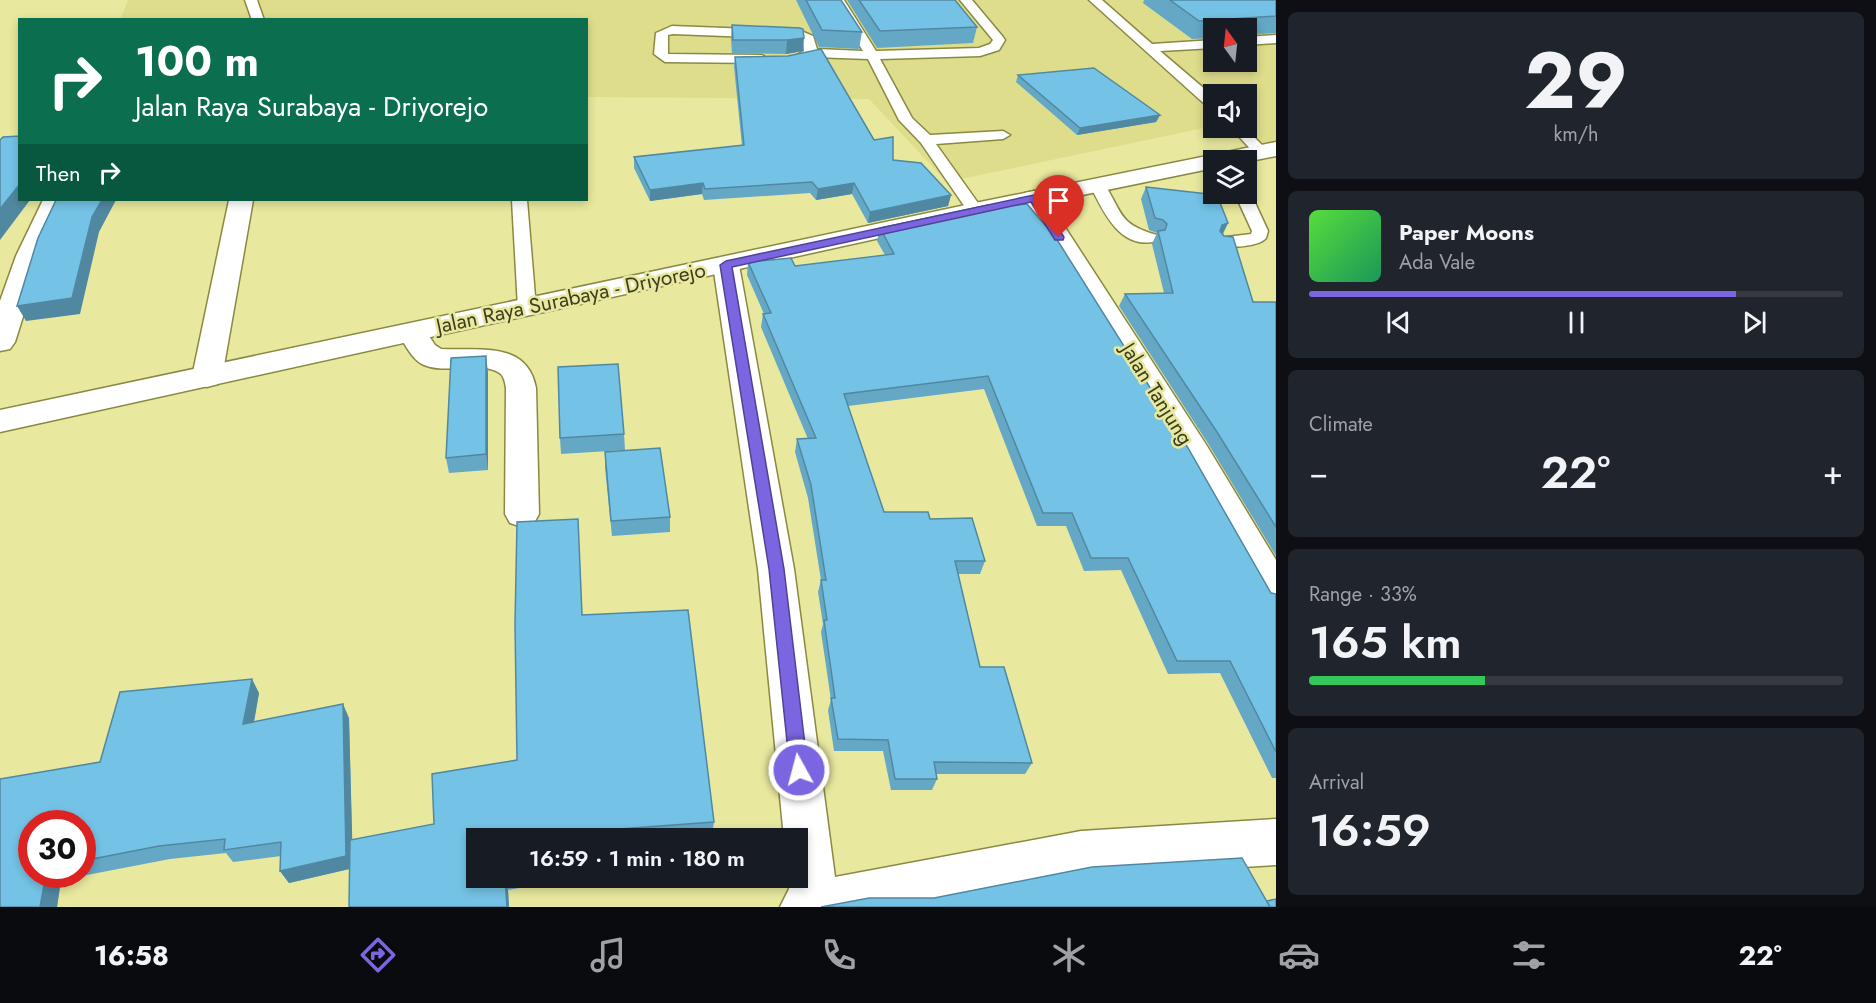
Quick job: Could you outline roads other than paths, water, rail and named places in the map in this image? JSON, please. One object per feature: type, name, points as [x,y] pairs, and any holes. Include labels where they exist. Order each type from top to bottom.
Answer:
[{"type":"street","name":"Jalan Raya Surabaya - Driyorejo","points":[[0,421],[975,210],[1203,163]]},
{"type":"street","name":"Jalan Tanjung","points":[[1034,198],[1195,454],[1276,593]]},
{"type":"street","points":[[0,342],[29,256],[55,201]]},
{"type":"street","points":[[207,377],[241,201]]},
{"type":"street","points":[[726,265],[776,569],[809,906],[1081,854],[1276,843]]},
{"type":"street","points":[[413,333],[433,358],[493,360],[512,367],[517,372],[521,388],[522,514]]},
{"type":"lane","points":[[251,0],[257,18]]},
{"type":"lane","points":[[838,0],[872,54],[906,120],[926,140],[975,210]]},
{"type":"lane","points":[[811,53],[809,39],[801,35],[672,30],[662,33],[660,54],[665,58],[780,60],[804,58],[811,53],[980,52],[995,47],[999,40],[966,0]]},
{"type":"lane","points":[[1095,0],[1203,95]]},
{"type":"lane","points":[[1257,40],[1276,39]]},
{"type":"lane","points":[[1150,48],[1203,45]]},
{"type":"lane","points":[[926,140],[1003,135]]},
{"type":"lane","points":[[1252,138],[1268,150]]},
{"type":"lane","points":[[1098,185],[1121,228],[1137,237],[1151,238]]},
{"type":"lane","points":[[519,201],[527,308]]},
{"type":"lane","points":[[1224,242],[1258,238],[1260,231],[1248,204]]}]
